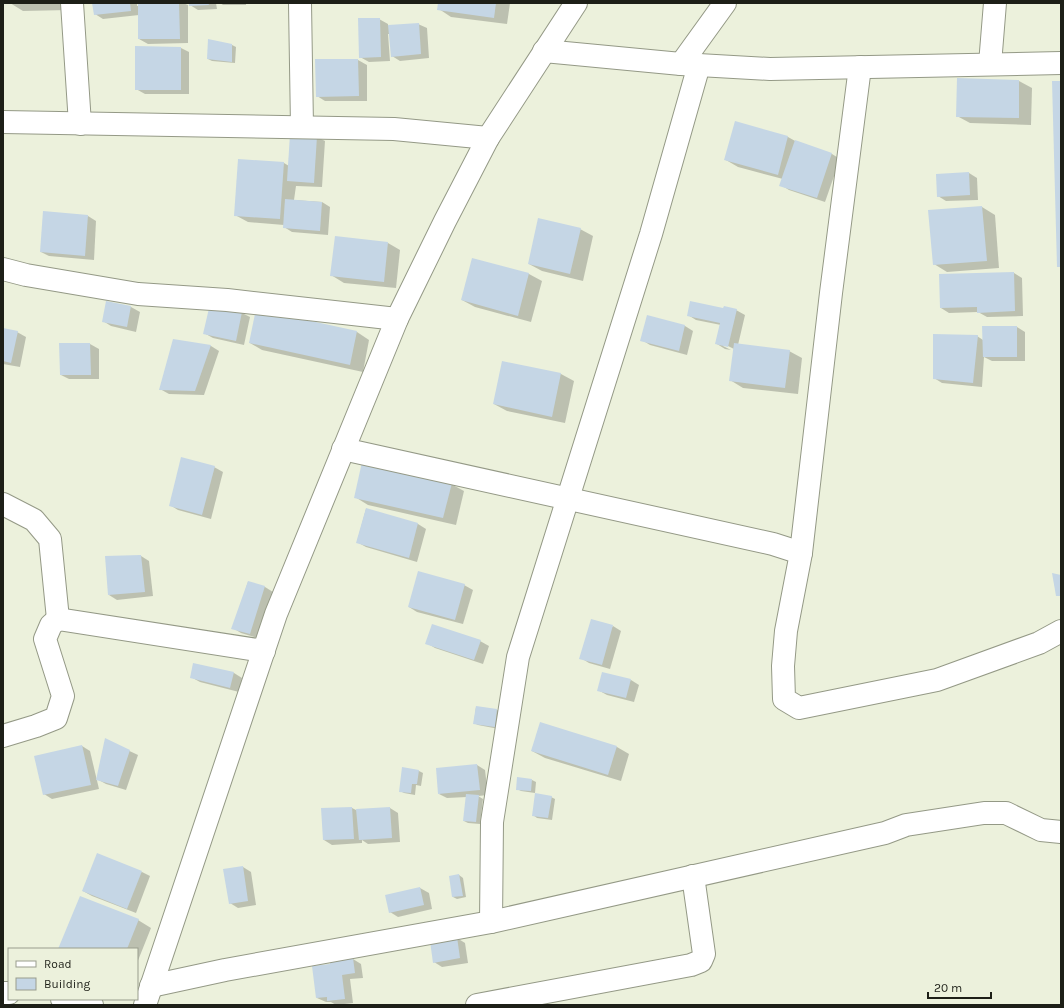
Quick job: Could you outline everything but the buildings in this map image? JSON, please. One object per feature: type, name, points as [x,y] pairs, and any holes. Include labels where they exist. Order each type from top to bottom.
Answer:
[{"type":"street","points":[[72,3],[80,124]]},
{"type":"street","points":[[300,3],[302,127]]},
{"type":"street","points":[[148,995],[276,614],[397,319],[444,221],[488,138],[576,3]]},
{"type":"street","points":[[491,922],[492,822],[518,657],[652,234],[690,65],[725,3]]},
{"type":"street","points":[[990,64],[995,3]]},
{"type":"street","points":[[544,51],[690,65],[770,69],[1061,63]]},
{"type":"street","points":[[860,67],[831,293],[801,553],[786,631],[783,666],[784,699],[799,708],[937,680],[1039,643],[1061,631]]},
{"type":"street","points":[[3,122],[394,129],[488,138]]},
{"type":"street","points":[[3,269],[26,275],[138,294],[227,300],[397,319]]},
{"type":"street","points":[[343,449],[773,544],[801,553]]},
{"type":"street","points":[[3,504],[34,520],[50,539],[58,619]]},
{"type":"street","points":[[3,736],[56,718],[63,696],[45,639],[51,625],[58,619],[264,651]]},
{"type":"street","points":[[148,995],[224,970],[491,922],[885,833],[906,824],[984,812],[1006,813],[1041,830],[1061,832]]},
{"type":"street","points":[[478,1005],[691,965],[701,961],[704,954],[693,876]]},
{"type":"street","points":[[67,1000],[92,1005]]}]
